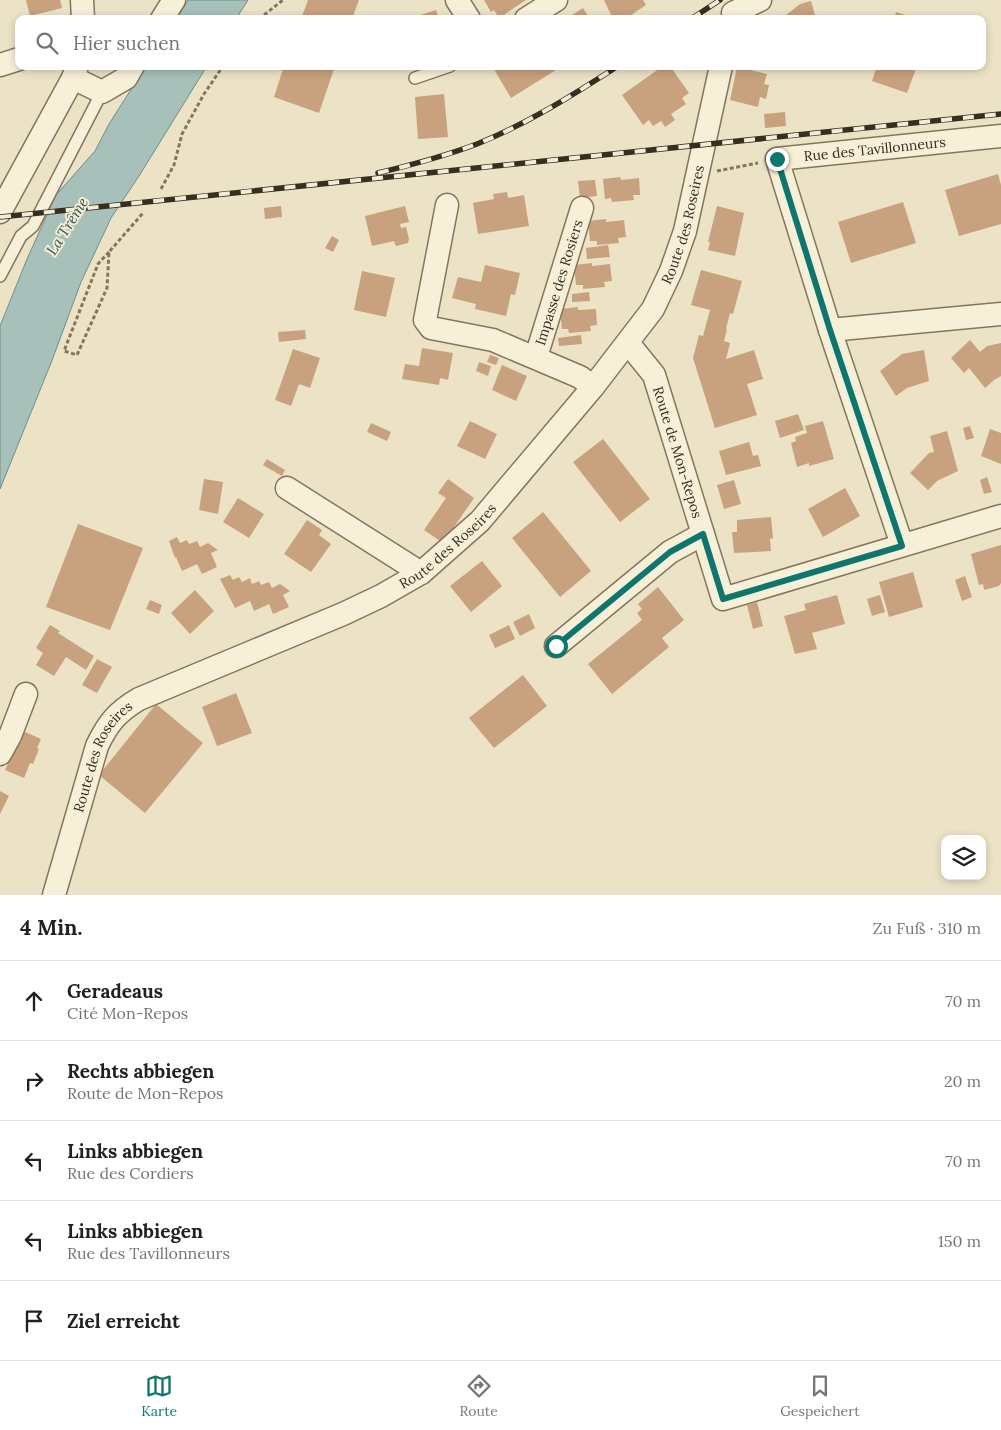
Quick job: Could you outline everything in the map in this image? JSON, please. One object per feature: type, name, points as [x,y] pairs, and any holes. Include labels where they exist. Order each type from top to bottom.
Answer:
[{"type":"street","points":[[82,0],[83,15]]},
{"type":"street","points":[[165,15],[174,0]]},
{"type":"street","points":[[457,0],[466,15]]},
{"type":"street","points":[[532,15],[556,0]]},
{"type":"street","points":[[734,11],[760,0]]},
{"type":"street","points":[[0,64],[15,60]]},
{"type":"street","points":[[0,212],[75,72],[102,92],[126,78],[131,70]]},
{"type":"street","name":"Route des Roseires","points":[[54,895],[97,746],[104,730],[113,718],[126,707],[139,700],[343,614],[421,574],[480,521],[594,387],[653,309],[672,271],[685,231],[720,70]]},
{"type":"street","name":"Rue des Tavillonneurs","points":[[777,159],[1001,136]]},
{"type":"street","points":[[777,159],[830,330],[902,546],[1001,516]]},
{"type":"street","name":"Impasse des Rosiers","points":[[447,205],[425,320],[431,328],[493,340],[580,377],[594,387]]},
{"type":"street","name":"Impasse des Rosiers","points":[[536,357],[582,208]]},
{"type":"street","points":[[830,330],[1001,314]]},
{"type":"street","name":"Route de Mon-Repos","points":[[628,343],[654,375],[723,599],[902,546]]},
{"type":"street","points":[[288,488],[421,574]]},
{"type":"street","points":[[556,646],[670,552],[703,534]]},
{"type":"street","points":[[0,754],[10,736],[26,694]]},
{"type":"lane","points":[[415,78],[438,70]]},
{"type":"lane","points":[[0,276],[21,236],[33,226],[102,92]]},
{"type":"path","points":[[264,15],[284,0]]},
{"type":"path","points":[[161,188],[174,165],[182,134],[204,94],[220,70]]},
{"type":"path","points":[[716,171],[777,159]]},
{"type":"path","points":[[109,252],[107,288],[77,355],[64,351],[98,264],[143,214]]},
{"type":"water","points":[[188,0],[248,0],[239,15],[179,15]]},
{"type":"water","name":"La Trême","points":[[143,70],[205,70],[111,218],[81,282],[51,363],[0,489],[0,326],[27,259],[56,195],[95,151],[109,124]]},
{"type":"building","points":[[26,0],[60,0],[62,8],[30,15]]},
{"type":"building","points":[[308,0],[359,0],[353,15],[302,15]]},
{"type":"building","points":[[484,0],[526,0],[504,15],[497,15],[494,10],[491,12]]},
{"type":"building","points":[[604,0],[643,0],[646,5],[631,15],[611,15]]},
{"type":"building","points":[[811,1],[815,15],[786,15],[800,4]]},
{"type":"building","points":[[583,8],[587,15],[572,15]]},
{"type":"building","points":[[436,10],[438,15],[420,15]]},
{"type":"building","points":[[283,70],[334,70],[319,113],[274,97]]},
{"type":"building","points":[[494,70],[556,70],[511,98]]},
{"type":"building","points":[[657,70],[673,70],[689,93],[682,98],[686,104],[671,114],[675,120],[665,127],[661,121],[653,126],[649,120],[643,125],[622,95]]},
{"type":"building","points":[[736,70],[750,70],[767,74],[764,84],[769,85],[766,99],[760,97],[758,107],[730,100]]},
{"type":"building","points":[[876,70],[916,70],[907,93],[872,81]]},
{"type":"building","points":[[444,94],[448,137],[418,139],[415,97]]},
{"type":"building","points":[[785,112],[786,126],[765,128],[764,114]]},
{"type":"building","points":[[998,174],[1001,185],[1001,224],[959,236],[945,190]]},
{"type":"building","points":[[620,177],[621,180],[639,178],[640,195],[633,195],[634,200],[612,202],[611,198],[605,199],[603,179]]},
{"type":"building","points":[[595,180],[597,196],[580,198],[578,181]]},
{"type":"building","points":[[507,192],[508,198],[524,195],[529,226],[478,234],[473,203],[494,199],[493,194]]},
{"type":"building","points":[[903,202],[916,243],[851,263],[838,222]]},
{"type":"building","points":[[281,206],[282,217],[265,219],[264,208]]},
{"type":"building","points":[[405,206],[409,222],[400,224],[401,228],[406,227],[408,243],[396,246],[394,241],[372,246],[365,216]]},
{"type":"building","points":[[717,206],[744,213],[735,256],[708,250],[710,242],[708,242]]},
{"type":"building","points":[[606,219],[606,222],[624,220],[626,237],[618,238],[619,243],[597,245],[597,241],[590,241],[588,221]]},
{"type":"building","points":[[332,236],[339,240],[333,252],[325,248]]},
{"type":"building","points":[[608,245],[610,257],[587,259],[586,248]]},
{"type":"building","points":[[592,263],[592,266],[610,264],[612,281],[604,282],[605,287],[583,289],[583,285],[576,285],[574,265]]},
{"type":"building","points":[[485,265],[520,273],[515,295],[511,294],[506,316],[475,309],[476,304],[452,298],[458,277],[481,282]]},
{"type":"building","points":[[701,270],[742,281],[733,314],[730,313],[726,329],[724,341],[730,343],[726,359],[754,350],[763,379],[747,384],[757,415],[715,428],[693,358],[699,335],[703,336],[710,310],[691,305]]},
{"type":"building","points":[[362,271],[395,278],[386,317],[354,310]]},
{"type":"building","points":[[589,292],[590,301],[572,302],[572,294]]},
{"type":"building","points":[[578,307],[578,310],[596,309],[597,325],[590,326],[591,331],[569,333],[568,329],[562,329],[560,309]]},
{"type":"building","points":[[305,330],[306,339],[279,342],[278,332]]},
{"type":"building","points":[[581,335],[582,344],[559,346],[558,338]]},
{"type":"building","points":[[970,340],[980,352],[987,346],[1001,343],[1001,376],[985,388],[969,368],[964,373],[951,358]]},
{"type":"building","points":[[422,348],[453,353],[448,380],[440,378],[439,385],[402,379],[405,364],[419,366]]},
{"type":"building","points":[[293,349],[320,358],[310,388],[299,384],[291,406],[275,400]]},
{"type":"building","points":[[924,350],[929,381],[907,388],[896,396],[880,371],[902,354]]},
{"type":"building","points":[[490,355],[499,358],[496,365],[487,362]]},
{"type":"building","points":[[479,362],[491,366],[488,376],[476,371]]},
{"type":"building","points":[[502,365],[527,376],[516,401],[492,390]]},
{"type":"building","points":[[798,414],[804,430],[780,438],[775,421]]},
{"type":"building","points":[[470,421],[497,434],[485,459],[457,446]]},
{"type":"building","points":[[823,421],[834,459],[809,466],[809,463],[797,467],[791,443],[796,441],[795,437],[807,433],[805,426]]},
{"type":"building","points":[[371,423],[391,432],[387,441],[367,432]]},
{"type":"building","points":[[970,426],[974,438],[966,440],[963,428]]},
{"type":"building","points":[[990,429],[1001,433],[1001,464],[981,456]]},
{"type":"building","points":[[947,431],[958,471],[937,481],[928,490],[910,473],[929,453],[934,452],[930,436]]},
{"type":"building","points":[[603,439],[650,499],[620,522],[573,462]]},
{"type":"building","points":[[749,442],[753,456],[758,455],[761,466],[726,475],[719,451]]},
{"type":"building","points":[[267,459],[285,470],[282,476],[263,465]]},
{"type":"building","points":[[987,477],[992,492],[984,494],[980,480]]},
{"type":"building","points":[[204,479],[223,482],[218,514],[199,510]]},
{"type":"building","points":[[448,479],[474,498],[443,543],[424,530],[446,498],[438,493]]},
{"type":"building","points":[[734,480],[741,504],[724,509],[717,485]]},
{"type":"building","points":[[845,488],[860,516],[823,537],[808,509]]},
{"type":"building","points":[[238,498],[264,514],[249,538],[223,522]]},
{"type":"building","points":[[543,512],[591,571],[560,597],[512,538]]},
{"type":"building","points":[[771,517],[773,538],[770,539],[771,551],[734,553],[732,532],[737,532],[737,520]]},
{"type":"building","points":[[307,520],[322,530],[319,535],[331,544],[311,572],[284,554]]},
{"type":"building","points":[[78,524],[143,548],[110,630],[46,607]]},
{"type":"building","points":[[177,537],[180,543],[187,540],[189,544],[197,541],[200,547],[208,543],[218,550],[211,553],[217,567],[202,574],[197,564],[182,571],[169,541]]},
{"type":"building","points":[[1001,545],[1001,583],[999,586],[984,590],[983,584],[979,585],[971,554]]},
{"type":"building","points":[[482,561],[502,586],[471,612],[450,586]]},
{"type":"building","points":[[913,572],[923,607],[889,617],[879,582]]},
{"type":"building","points":[[230,575],[233,580],[239,577],[242,582],[250,578],[252,584],[259,581],[261,585],[269,582],[272,588],[280,584],[290,591],[283,595],[289,607],[273,614],[269,604],[254,611],[250,601],[235,608],[220,579]]},
{"type":"building","points":[[965,576],[972,597],[962,601],[955,580]]},
{"type":"building","points":[[658,587],[684,620],[662,638],[669,647],[612,694],[588,664],[642,620],[637,613],[642,609],[638,604]]},
{"type":"building","points":[[195,590],[214,611],[190,634],[171,613]]},
{"type":"building","points":[[837,595],[845,624],[812,633],[817,649],[795,654],[784,616],[806,610],[804,604]]},
{"type":"building","points":[[880,595],[885,612],[872,616],[867,599]]},
{"type":"building","points":[[150,600],[162,605],[159,614],[146,609]]},
{"type":"building","points":[[757,602],[763,626],[753,629],[747,605]]},
{"type":"building","points":[[529,614],[535,628],[520,636],[513,622]]},
{"type":"building","points":[[50,625],[60,631],[58,633],[94,656],[86,670],[66,657],[54,676],[36,665],[43,653],[36,648]]},
{"type":"building","points":[[509,625],[515,639],[495,648],[489,635]]},
{"type":"building","points":[[97,659],[112,667],[97,693],[82,685]]},
{"type":"building","points":[[523,675],[547,706],[494,748],[469,718]]},
{"type":"building","points":[[236,693],[252,733],[217,746],[202,707]]},
{"type":"building","points":[[156,704],[203,743],[145,813],[99,775]]},
{"type":"building","points":[[23,731],[41,739],[33,764],[30,763],[24,778],[5,770]]},
{"type":"building","points":[[0,791],[9,796],[0,814]]},
{"type":"railway","points":[[697,15],[720,0]]},
{"type":"railway","points":[[378,173],[453,152],[496,136],[549,108],[612,70]]},
{"type":"railway","points":[[0,217],[1001,114]]},
{"type":"route","points":[[556,646],[670,552],[703,534],[723,599],[902,546],[830,330],[777,159]]}]
